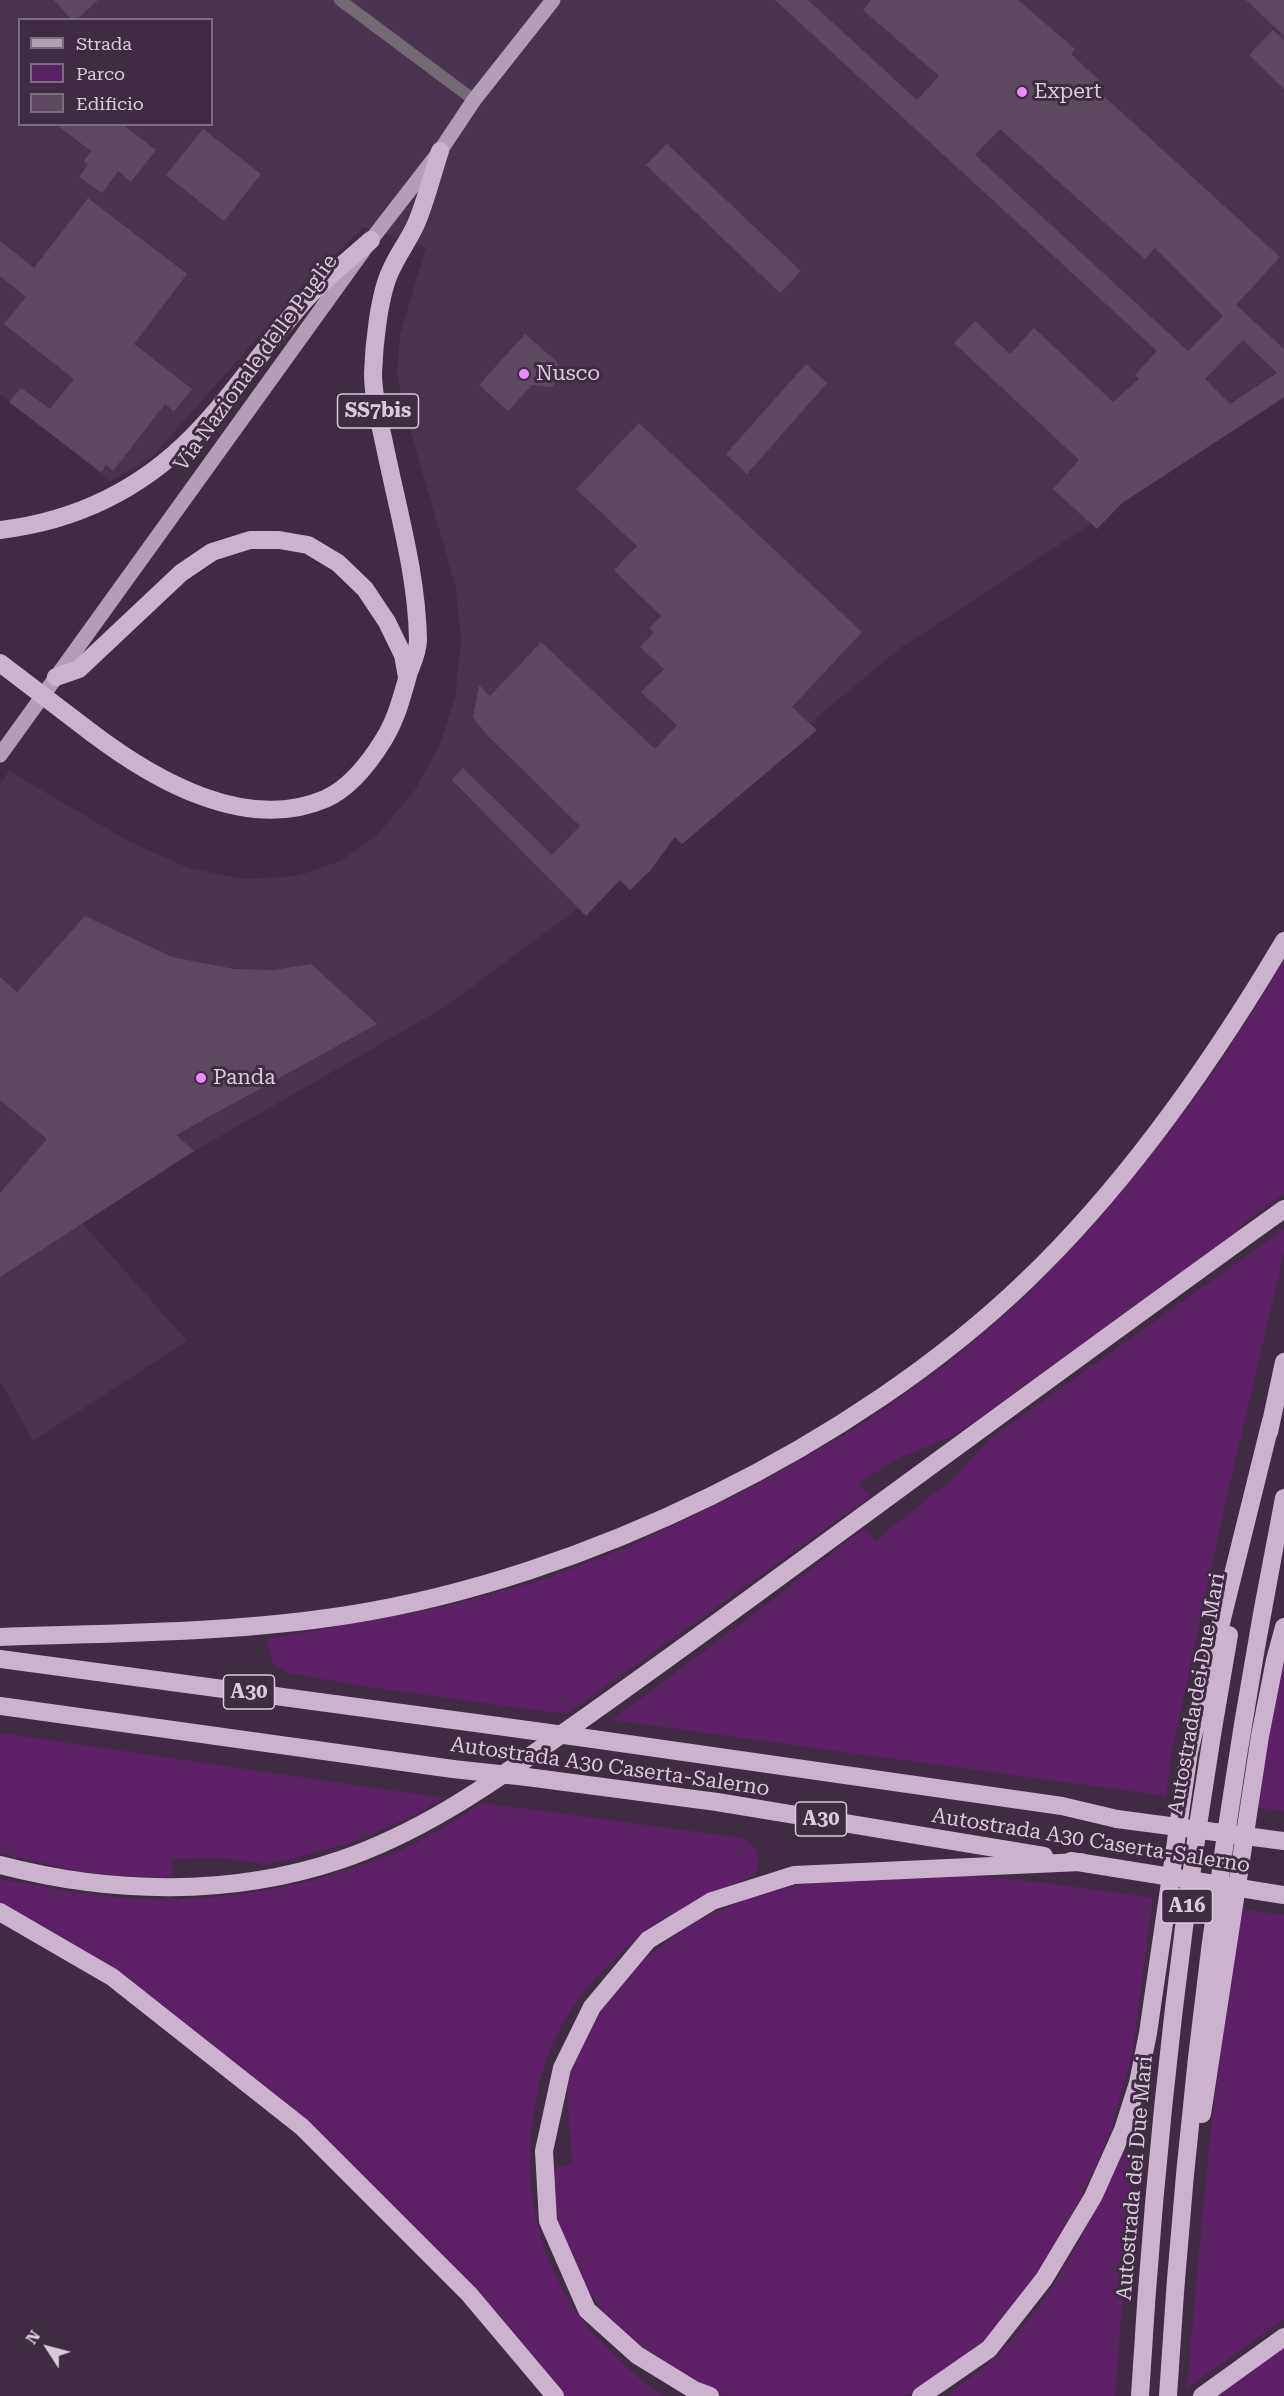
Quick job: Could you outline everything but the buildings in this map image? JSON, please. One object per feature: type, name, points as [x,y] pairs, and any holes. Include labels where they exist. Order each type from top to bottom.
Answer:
[{"type":"highway","name":"SS7bis","points":[[0,663],[118,753],[147,770],[198,794],[229,804],[289,809],[327,798],[351,781],[373,758],[391,729],[401,704],[418,644],[413,581],[379,420],[373,375],[376,327],[390,272],[416,224],[440,151]]},
{"type":"highway","name":"SS7bis","points":[[0,530],[33,526],[98,504],[129,489],[165,462],[194,435],[307,298],[371,240]]},
{"type":"highway","name":"SS7bis","points":[[56,677],[80,669],[181,573],[212,552],[250,540],[279,540],[308,545],[338,563],[365,589],[387,622],[404,655],[407,679]]},
{"type":"highway","points":[[0,1637],[247,1626],[348,1615],[438,1597],[525,1571],[618,1538],[702,1499],[794,1452],[914,1374],[984,1320],[1029,1278],[1083,1221],[1176,1106],[1221,1043],[1284,941]]},
{"type":"highway","points":[[0,1865],[41,1876],[103,1885],[167,1888],[222,1885],[280,1876],[339,1860],[388,1841],[472,1797],[630,1687],[1284,1209]]},
{"type":"highway","name":"Autostrada dei Due Mari","points":[[1140,2396],[1146,2293],[1163,2104],[1194,1852],[1216,1707],[1284,1362]]},
{"type":"highway","points":[[921,2396],[989,2349],[1044,2279],[1093,2197],[1123,2130],[1138,2083],[1148,2033],[1189,1752],[1271,1421]]},
{"type":"highway","name":"A16","points":[[1168,2396],[1174,2293],[1191,2106],[1221,1856],[1240,1733],[1284,1498]]},
{"type":"highway","points":[[1174,2293],[1260,1736],[1284,1627]]},
{"type":"highway","name":"Autostrada A30 Caserta-Salerno","points":[[0,1659],[593,1739],[1050,1804],[1117,1818],[1284,1841]]},
{"type":"highway","name":"Autostrada A30 Caserta-Salerno","points":[[0,1706],[453,1769],[717,1802],[1284,1895]]},
{"type":"highway","points":[[710,2396],[694,2390],[637,2355],[587,2310],[548,2222],[544,2151],[562,2068],[592,2007],[648,1940],[711,1901],[794,1875],[1082,1863]]},
{"type":"highway","points":[[0,1912],[112,1977],[302,2127],[470,2294],[555,2396]]},
{"type":"highway","points":[[1202,2396],[1284,2337]]},
{"type":"main road","name":"Via Nazionale delle Puglie","points":[[0,755],[371,240],[440,151],[474,100],[553,0]]},
{"type":"street","points":[[340,0],[474,100]]},
{"type":"shaded area","points":[[0,0],[1284,0],[1284,398],[899,649],[652,854],[443,1008],[78,1218],[187,1341],[33,1441],[0,1381],[0,784],[9,771],[130,842],[189,868],[243,879],[297,876],[341,861],[378,834],[415,790],[441,742],[455,697],[461,640],[456,588],[403,405],[397,372],[400,335],[426,247],[363,227],[298,292],[151,458],[110,481],[0,394]]},
{"type":"green space","points":[[1284,961],[1284,1194],[1238,1227],[1240,1230],[968,1426],[950,1437],[899,1458],[858,1483],[870,1497],[567,1714],[369,1687],[289,1673],[274,1665],[266,1639],[442,1607],[542,1580],[626,1548],[748,1489],[855,1429],[957,1356],[1033,1289],[1097,1221],[1168,1134],[1217,1067]]},
{"type":"green space","points":[[1284,1229],[1284,1253],[1229,1487],[1171,1756],[1166,1796],[612,1720],[864,1528],[875,1541],[954,1478],[991,1438]]},
{"type":"green space","points":[[1284,1659],[1284,1811],[1254,1807]]},
{"type":"green space","points":[[0,1733],[444,1798],[414,1815],[356,1841],[288,1860],[267,1864],[221,1858],[171,1859],[173,1877],[124,1876],[77,1871],[0,1853]]},
{"type":"green space","points":[[482,1803],[743,1838],[752,1845],[757,1853],[759,1862],[756,1873],[647,1930],[604,1969],[583,1993],[564,2020],[550,2051],[539,2084],[533,2118],[530,2153],[531,2188],[546,2253],[559,2283],[569,2302],[590,2331],[635,2375],[666,2396],[559,2396],[294,2117],[0,1906],[0,1879],[93,1895],[149,1899],[213,1897],[277,1888],[339,1873],[399,1851],[431,1835]]},
{"type":"green space","points":[[938,1872],[1046,1883],[1153,1898],[1132,2054],[1110,2133],[1077,2207],[1037,2279],[995,2333],[956,2366],[911,2394],[904,2396],[725,2396],[678,2376],[644,2355],[619,2331],[603,2311],[575,2266],[564,2241],[557,2216],[553,2191],[553,2167],[572,2165],[567,2091],[572,2058],[596,2010],[632,1969],[690,1924],[759,1893],[832,1879]]},
{"type":"green space","points":[[1239,1909],[1284,1915],[1284,2319],[1187,2388],[1216,2088]]},
{"type":"green space","points":[[1121,2153],[1134,2155],[1115,2396],[945,2396],[977,2373],[1005,2347],[1030,2318],[1070,2257]]},
{"type":"green space","points":[[1284,2345],[1284,2396],[1218,2396]]},
{"type":"place","name":"Expert","points":[[1022,92]]},
{"type":"place","name":"Nusco","points":[[524,374]]},
{"type":"place","name":"Panda","points":[[201,1078]]}]
